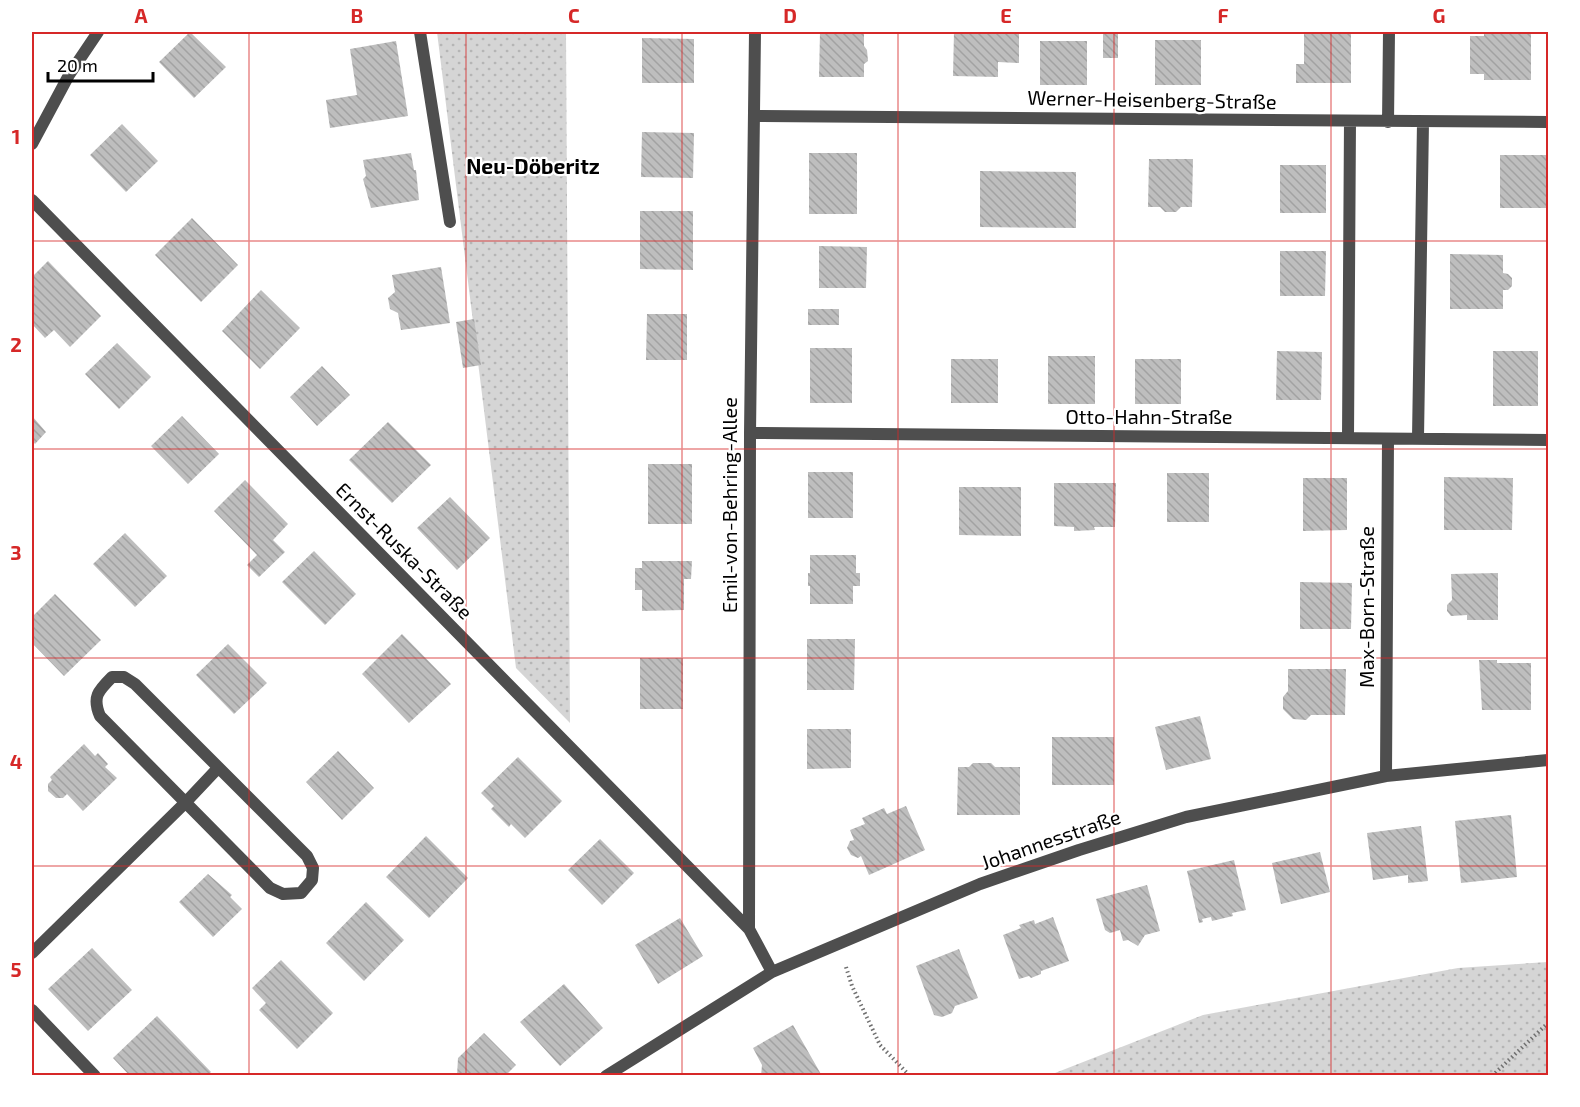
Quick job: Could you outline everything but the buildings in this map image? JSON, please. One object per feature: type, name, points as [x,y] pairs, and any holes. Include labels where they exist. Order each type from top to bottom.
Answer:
[{"type":"street","points":[[32,144],[69,75],[98,32]]},
{"type":"street","points":[[420,32],[450,222]]},
{"type":"street","name":"Emil-von-Behring-Allee","points":[[755,32],[750,433],[748,929],[772,972]]},
{"type":"street","points":[[1388,122],[1389,32]]},
{"type":"street","name":"Werner-Heisenberg-Straße","points":[[755,116],[1548,122]]},
{"type":"street","points":[[1348,438],[1350,121]]},
{"type":"street","points":[[1418,438],[1423,122]]},
{"type":"street","name":"Ernst-Ruska-Straße","points":[[32,200],[748,929]]},
{"type":"street","name":"Otto-Hahn-Straße","points":[[750,433],[1548,440]]},
{"type":"street","name":"Max-Born-Straße","points":[[1386,776],[1388,439]]},
{"type":"street","points":[[112,677],[124,677],[135,684],[307,856],[312,868],[312,880],[301,893],[283,894],[270,888],[185,803],[100,716],[96,705],[99,690],[112,677]]},
{"type":"street","name":"Johannesstraße","points":[[606,1076],[772,972],[980,884],[1079,850],[1186,817],[1386,776],[1548,760]]},
{"type":"street","points":[[32,953],[218,768]]},
{"type":"street","points":[[32,1010],[95,1076]]},
{"type":"path","points":[[839,943],[852,986],[880,1045],[910,1076]]},
{"type":"path","points":[[1492,1076],[1548,1023]]},
{"type":"shaded area","points":[[437,32],[566,32],[570,723],[516,668]]},
{"type":"shaded area","points":[[1548,962],[1548,1075],[1050,1075],[1203,1015],[1458,968]]},
{"type":"district","name":"Neu-Döberitz","points":[[533,167]]}]
